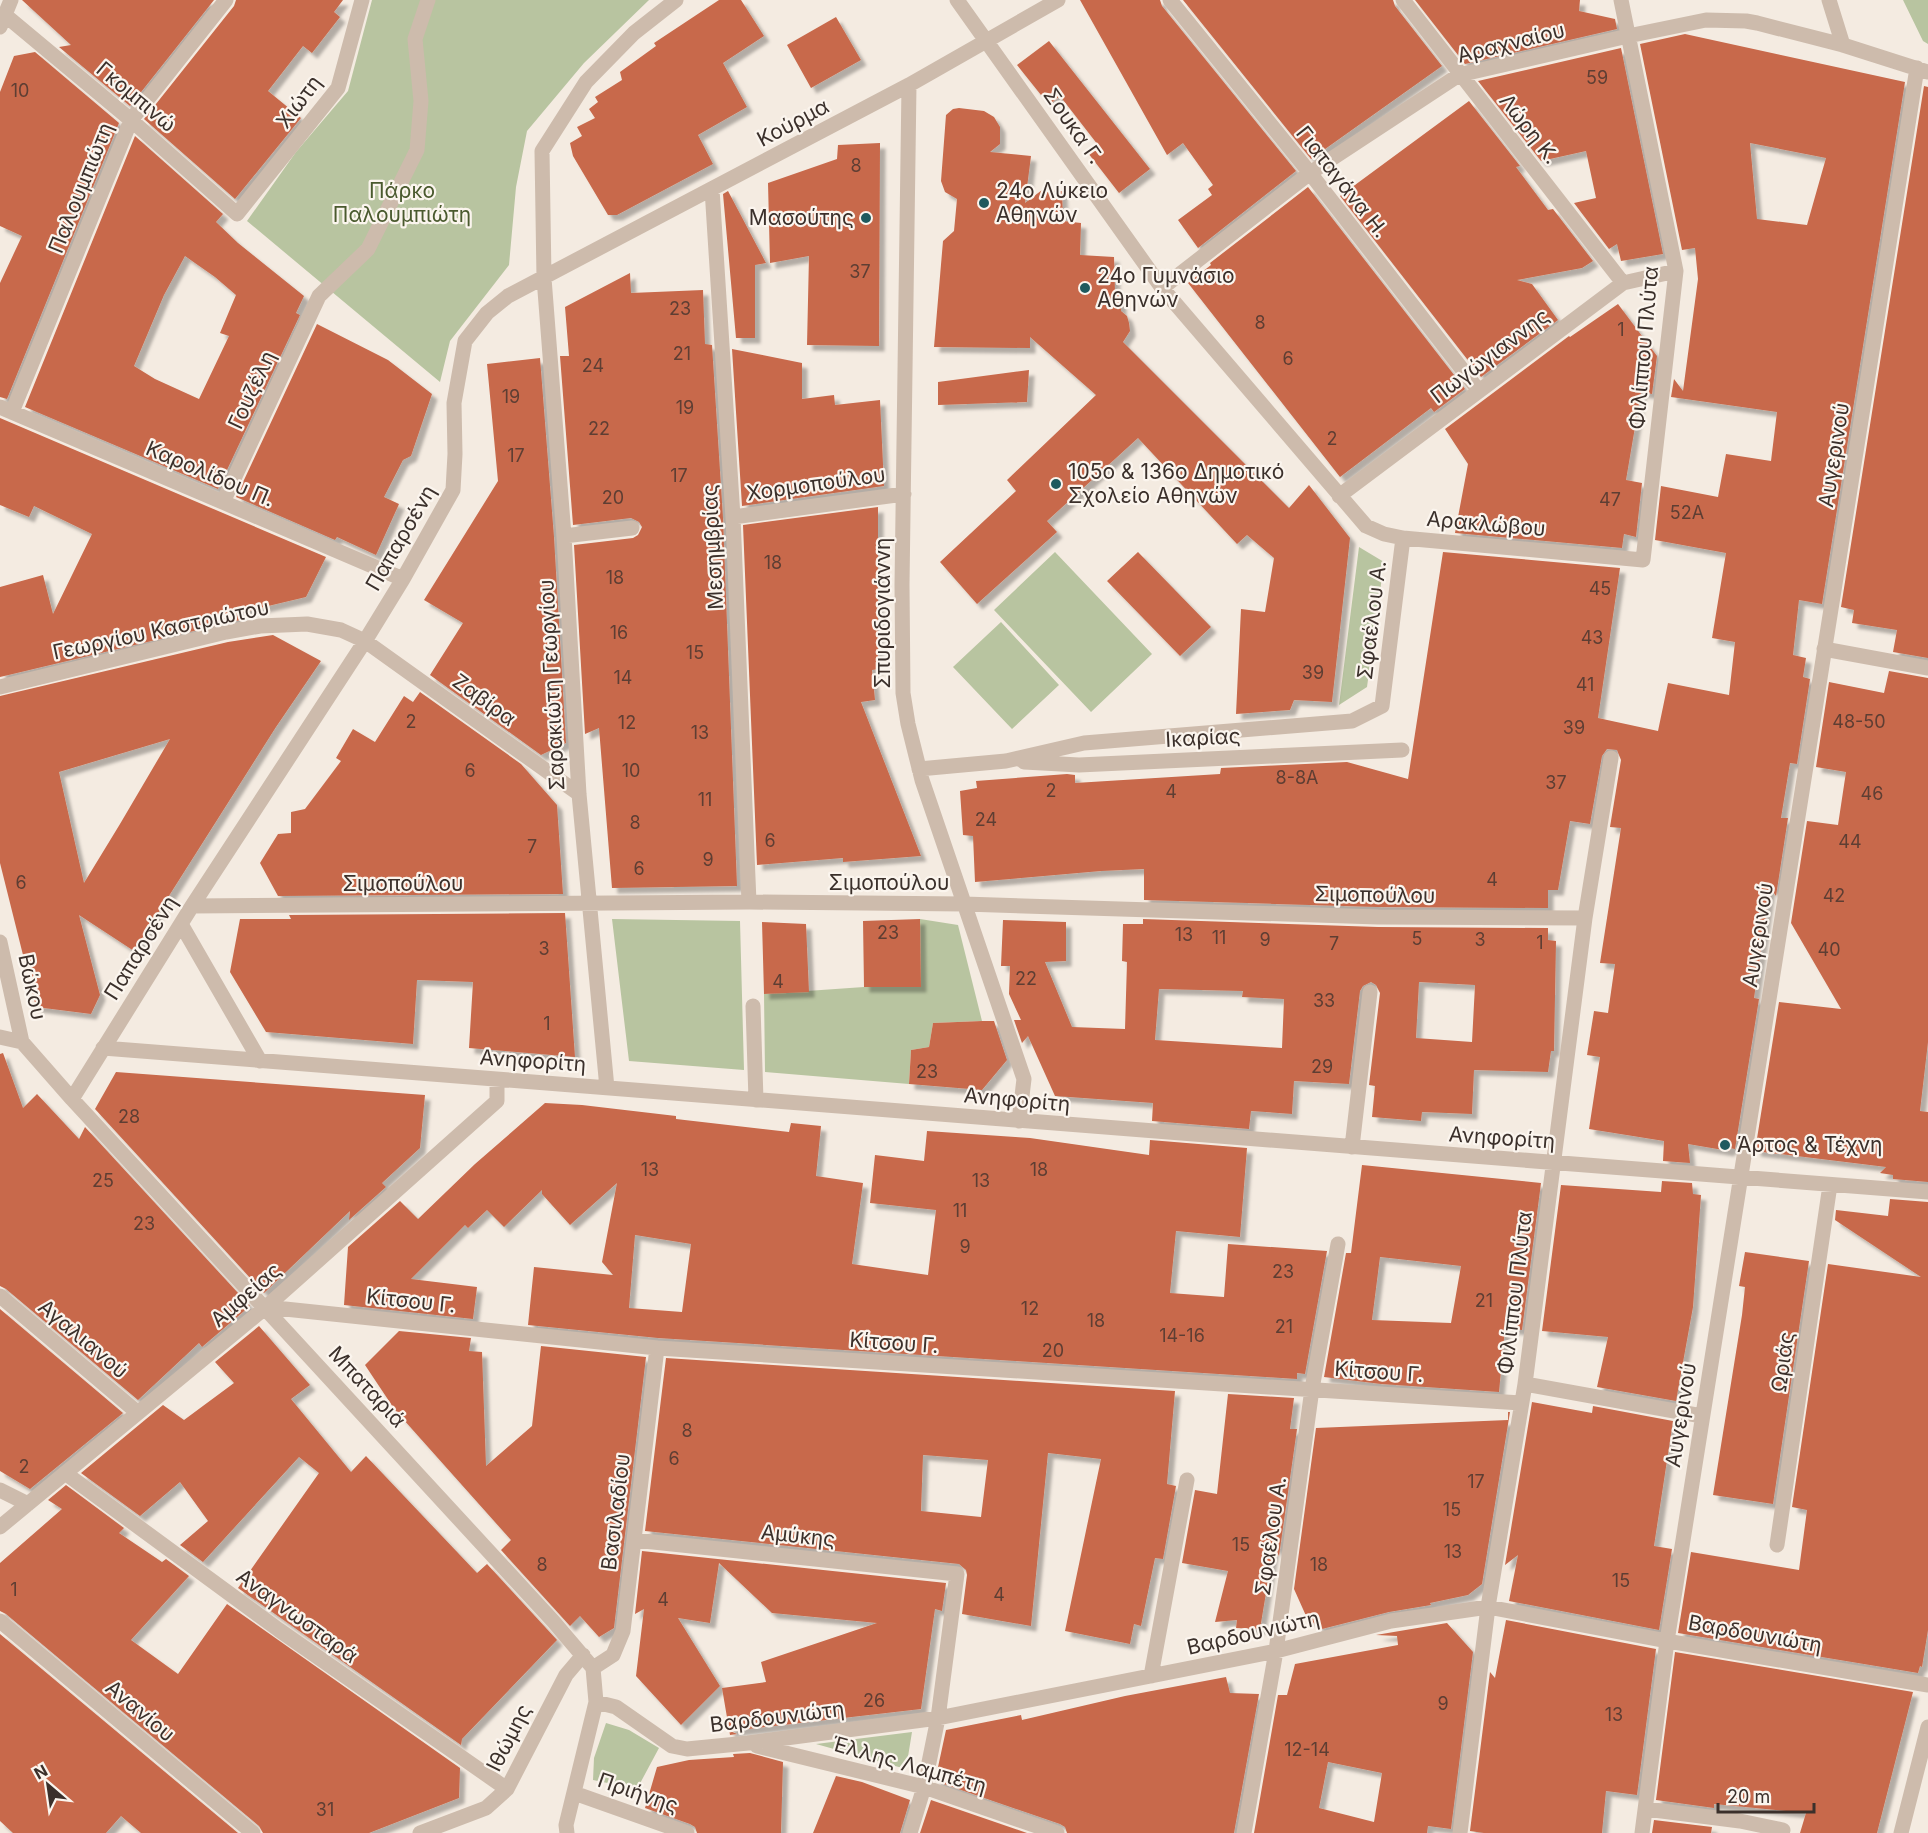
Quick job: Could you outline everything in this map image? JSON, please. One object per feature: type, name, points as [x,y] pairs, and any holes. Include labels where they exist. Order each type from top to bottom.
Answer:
[{"type":"street","points":[[2,21],[11,0]]},
{"type":"street","name":"Παλουμπιώτη","points":[[6,410],[132,120],[226,0]]},
{"type":"street","name":"Χιώτη","points":[[237,214],[338,88],[362,0]]},
{"type":"street","name":"Γουζέλη","points":[[223,502],[319,296],[368,249],[417,150],[421,101],[415,39],[428,0]]},
{"type":"street","points":[[544,278],[542,150],[586,82],[634,33],[676,0]]},
{"type":"street","name":"Σουκα Γ.","points":[[957,0],[1162,288],[1339,496]]},
{"type":"street","name":"Κούρμα","points":[[544,278],[909,85],[1058,0]]},
{"type":"street","name":"Γιαταγάνα Η.","points":[[1170,0],[1310,173],[1479,391]]},
{"type":"street","name":"Λώρη Κ.","points":[[1403,0],[1459,75],[1623,283]]},
{"type":"street","name":"Φιλίππου Πλύτα","points":[[1621,0],[1677,271],[1643,560]]},
{"type":"street","points":[[1829,0],[1843,45]]},
{"type":"street","name":"Αραχναίου","points":[[1162,288],[1310,173],[1459,75],[1706,20],[1746,21],[1843,45],[1922,70]]},
{"type":"street","name":"Γκομπινώ","points":[[2,21],[132,120],[237,214]]},
{"type":"street","name":"Αυγερινού","points":[[1642,1833],[1666,1641],[1824,650],[1922,70]]},
{"type":"street","name":"Σπυριδογιάννη","points":[[909,85],[903,693],[919,769],[1024,1079],[1019,1121]]},
{"type":"street","name":"Μεσημβρίας","points":[[712,189],[733,517],[749,902]]},
{"type":"street","name":"Πωγώγιαννης","points":[[1339,496],[1623,283],[1677,271]]},
{"type":"street","name":"Σαρακιώτη Γεωργίου","points":[[544,278],[564,536],[579,794],[607,1088]]},
{"type":"street","name":"Παπαρσένη","points":[[72,1099],[192,906],[365,641],[453,490],[454,403],[465,341],[487,313],[508,296],[544,278]]},
{"type":"street","name":"Καρολίδου Π.","points":[[6,410],[403,579]]},
{"type":"street","name":"Χορμοπούλου","points":[[733,517],[904,494]]},
{"type":"street","name":"Αρακλώβου","points":[[1339,496],[1366,526],[1384,534],[1403,538],[1643,560]]},
{"type":"street","points":[[564,536],[632,528]]},
{"type":"street","name":"Σφαέλου Α.","points":[[1382,706],[1403,538]]},
{"type":"street","name":"Γεωργίου Καστριώτου","points":[[0,687],[226,632],[260,626],[307,624],[341,630],[365,641]]},
{"type":"street","name":"Ζαβίρα","points":[[365,641],[579,794]]},
{"type":"street","points":[[1824,650],[1928,668]]},
{"type":"street","name":"Ικαρίας","points":[[919,769],[1006,761],[1084,743],[1352,722],[1382,706]]},
{"type":"street","name":"Ικαρίας","points":[[1006,761],[1079,765],[1402,750]]},
{"type":"street","name":"Φιλίππου Πλύτα","points":[[1460,1833],[1488,1607],[1525,1384],[1586,918],[1611,758]]},
{"type":"street","name":"Σιμοπούλου","points":[[192,906],[749,902],[964,904],[1378,917],[1586,918]]},
{"type":"street","points":[[181,924],[260,1061]]},
{"type":"street","name":"Βώκου","points":[[0,942],[22,1042]]},
{"type":"street","points":[[1352,1147],[1370,992]]},
{"type":"street","points":[[753,1006],[756,1100]]},
{"type":"street","points":[[0,1037],[22,1042]]},
{"type":"street","name":"Μπαταριά","points":[[22,1042],[593,1668]]},
{"type":"street","name":"Ανηφορίτη","points":[[103,1048],[1928,1192]]},
{"type":"street","name":"Αμφείας","points":[[0,1527],[266,1307],[498,1101],[497,1080]]},
{"type":"street","name":"Ωριάς","points":[[1777,1545],[1830,1185]]},
{"type":"street","name":"Σφαέλου Α.","points":[[1244,1833],[1276,1651],[1312,1389],[1338,1244]]},
{"type":"street","name":"Αγαλιανού","points":[[0,1296],[138,1413]]},
{"type":"street","name":"Κίτσου Γ.","points":[[266,1307],[657,1348],[1521,1402]]},
{"type":"street","name":"Βασιλαδίου","points":[[593,1668],[613,1655],[623,1631],[657,1348]]},
{"type":"street","points":[[1525,1384],[1702,1416]]},
{"type":"street","name":"Αναγνωσταρά","points":[[65,1473],[279,1630],[507,1789]]},
{"type":"street","points":[[1151,1676],[1187,1480]]},
{"type":"street","points":[[0,1490],[28,1504]]},
{"type":"street","name":"Αμύκης","points":[[634,1540],[957,1574],[938,1718]]},
{"type":"street","name":"Βαρδουνιώτη","points":[[596,1702],[615,1707],[672,1746],[687,1749],[748,1743],[938,1718],[1276,1651],[1391,1621],[1488,1607],[1666,1641],[1928,1685]]},
{"type":"street","name":"Ανανίου","points":[[0,1621],[253,1833]]},
{"type":"street","name":"Ιθώμης","points":[[420,1833],[486,1808],[507,1789],[567,1676],[583,1655]]},
{"type":"street","points":[[567,1833],[566,1824],[596,1702],[593,1668]]},
{"type":"street","points":[[910,1833],[924,1787],[938,1718]]},
{"type":"street","points":[[1901,1833],[1928,1727]]},
{"type":"street","name":"Έλλης Λαμπέτη","points":[[748,1743],[924,1787],[1057,1833]]},
{"type":"street","name":"Πριήνης","points":[[574,1793],[687,1833]]},
{"type":"street","points":[[1646,1809],[1740,1821],[1783,1830]]},
{"type":"green space","name":"Πάρκο Παλουμπιώτη","points":[[372,0],[649,0],[584,63],[527,131],[516,187],[509,265],[450,341],[440,382],[247,221],[296,152],[348,91]]},
{"type":"green space","points":[[1903,0],[1928,0],[1928,44],[1923,41]]},
{"type":"green space","points":[[1359,547],[1384,562],[1367,687],[1339,705]]},
{"type":"green space","points":[[1055,552],[1152,654],[1091,712],[994,610]]},
{"type":"green space","points":[[1001,622],[1059,685],[1012,729],[953,667]]},
{"type":"green space","points":[[612,919],[740,921],[744,1070],[629,1061]]},
{"type":"green space","points":[[920,919],[958,925],[982,1021],[933,1023],[929,1047],[911,1050],[909,1084],[765,1072],[764,994],[864,987],[921,987]]},
{"type":"green space","points":[[606,1723],[629,1730],[659,1748],[637,1789],[593,1780],[594,1758]]},
{"type":"green space","points":[[912,1732],[906,1769],[816,1744]]},
{"type":"building","points":[[22,0],[214,0],[130,106],[59,47],[71,45]]},
{"type":"building","points":[[236,0],[343,0],[334,12],[340,17],[312,53],[303,46],[268,91],[301,118],[235,199],[144,119],[234,6]]},
{"type":"building","points":[[719,0],[741,0],[764,36],[723,63],[747,107],[698,135],[713,164],[617,215],[608,215],[573,156],[570,143],[582,136],[577,127],[595,118],[589,109],[598,102],[595,97],[622,80],[620,72],[656,46],[654,43]]},
{"type":"building","points":[[1080,0],[1160,0],[1162,6],[1296,171],[1198,248],[1178,220],[1212,195],[1208,189],[1213,185],[1183,143],[1167,155]]},
{"type":"building","points":[[1183,0],[1393,0],[1395,6],[1442,66],[1311,159]]},
{"type":"building","points":[[1415,0],[1580,0],[1579,11],[1615,19],[1617,29],[1465,64]]},
{"type":"building","points":[[836,17],[861,60],[811,88],[787,45]]},
{"type":"building","points":[[1685,34],[1905,82],[1822,604],[1799,600],[1793,655],[1806,658],[1803,677],[1810,679],[1797,764],[1790,763],[1781,818],[1788,818],[1776,896],[1770,887],[1754,998],[1759,999],[1735,1149],[1730,1148],[1729,1151],[1688,1144],[1690,1163],[1663,1161],[1664,1141],[1589,1129],[1600,1057],[1587,1055],[1594,1011],[1608,1013],[1615,964],[1600,963],[1621,828],[1610,827],[1621,760],[1617,750],[1607,749],[1602,756],[1590,824],[1570,821],[1558,890],[1548,890],[1548,908],[1378,907],[1144,900],[1144,869],[975,882],[973,836],[963,835],[960,791],[977,788],[976,781],[1067,774],[1075,775],[1075,783],[1220,774],[1221,768],[1347,762],[1408,779],[1443,552],[1620,568],[1598,718],[1658,731],[1668,683],[1729,695],[1735,642],[1712,638],[1726,553],[1655,540],[1661,486],[1718,497],[1726,454],[1771,461],[1777,412],[1671,397],[1674,379],[1683,391],[1698,279],[1695,248],[1682,250],[1640,44]],"holes":[[[1750,143],[1826,158],[1807,225],[1757,219]]]},
{"type":"building","points":[[1049,41],[1150,169],[1119,193],[1088,153],[1098,145],[1060,96],[1049,105],[1017,65]]},
{"type":"building","points":[[1621,48],[1663,254],[1621,261],[1617,244],[1609,249],[1574,203],[1596,198],[1586,151],[1541,161],[1478,81]]},
{"type":"building","points":[[35,52],[119,123],[7,399],[0,397],[0,283],[22,236],[0,226],[0,92],[14,56]]},
{"type":"building","points":[[1924,86],[1928,87],[1928,658],[1893,652],[1897,630],[1852,623],[1854,610],[1841,607]]},
{"type":"building","points":[[1469,101],[1520,166],[1516,167],[1548,210],[1553,209],[1593,261],[1582,268],[1517,280],[1532,284],[1558,320],[1481,377],[1340,196]]},
{"type":"building","points":[[953,109],[984,111],[994,117],[1000,127],[1000,144],[990,152],[1031,156],[1025,203],[1042,190],[1062,191],[1063,221],[1081,223],[1080,255],[1114,257],[1115,292],[1121,293],[1121,311],[1127,316],[1130,331],[1123,342],[1289,508],[1309,485],[1350,538],[1332,702],[1294,700],[1290,710],[1236,714],[1241,609],[1265,612],[1274,558],[1247,535],[1237,544],[1138,438],[1047,521],[1057,532],[977,604],[940,562],[1016,491],[1007,480],[1096,395],[1030,337],[1030,348],[934,347],[943,241],[954,231],[957,199],[945,192],[941,181],[946,115]]},
{"type":"building","points":[[135,136],[223,214],[216,222],[238,243],[304,296],[296,313],[300,315],[218,489],[25,407]],"holes":[[[185,256],[236,295],[220,333],[229,336],[199,399],[155,379],[134,366],[164,295]]]},
{"type":"building","points":[[880,143],[879,346],[807,345],[809,256],[770,263],[768,183],[837,159],[838,145]]},
{"type":"building","points":[[1308,187],[1465,389],[1434,412],[1431,408],[1340,477],[1188,283],[1211,265],[1210,263]]},
{"type":"building","points":[[728,191],[766,263],[755,265],[755,338],[736,338],[723,194]]},
{"type":"building","points":[[630,273],[631,293],[703,290],[705,344],[712,345],[723,518],[737,886],[612,888],[599,728],[585,734],[574,545],[633,538],[638,535],[642,527],[639,522],[631,518],[573,525],[560,356],[569,356],[565,307]]},
{"type":"building","points":[[1618,304],[1657,356],[1652,394],[1641,392],[1626,480],[1642,483],[1636,537],[1624,534],[1622,548],[1455,533],[1468,464],[1445,429],[1569,336]]},
{"type":"building","points":[[317,324],[388,360],[432,394],[411,456],[403,460],[384,497],[399,504],[376,555],[337,537],[335,540],[236,497]]},
{"type":"building","points":[[732,349],[802,363],[802,399],[834,395],[835,405],[880,400],[884,486],[742,506]]},
{"type":"building","points":[[540,358],[554,537],[566,743],[541,755],[430,675],[463,623],[424,600],[498,481],[487,364]]},
{"type":"building","points":[[1029,370],[1027,402],[938,405],[938,382]]},
{"type":"building","points":[[0,418],[326,557],[306,597],[235,614],[244,619],[0,677],[0,587],[43,575],[53,614],[92,534],[34,506],[29,517],[0,505]]},
{"type":"building","points":[[878,507],[878,669],[872,670],[875,700],[861,702],[921,856],[843,862],[843,858],[757,865],[743,525]]},
{"type":"building","points":[[1138,552],[1211,627],[1180,656],[1107,581]]},
{"type":"building","points":[[273,635],[321,661],[276,727],[134,951],[79,915],[100,995],[91,1014],[36,1007],[0,863],[0,696],[228,642]],"holes":[[[170,739],[84,883],[59,772]]]},
{"type":"building","points":[[1889,671],[1928,678],[1928,1042],[1920,1111],[1928,1112],[1928,1182],[1893,1179],[1893,1175],[1880,1173],[1886,1167],[1755,1151],[1779,1002],[1841,1009],[1791,923],[1807,821],[1838,825],[1846,772],[1816,767],[1829,682],[1884,693]]},
{"type":"building","points":[[420,692],[521,764],[557,805],[563,894],[278,896],[260,863],[278,834],[291,833],[291,812],[305,809],[341,761],[336,758],[353,729],[375,742],[404,696],[413,702]]},
{"type":"building","points":[[565,913],[575,1057],[469,1048],[473,982],[417,980],[413,1044],[266,1032],[230,972],[240,919],[291,919],[289,915]]},
{"type":"building","points":[[920,919],[921,987],[864,987],[863,921]]},
{"type":"building","points":[[1143,919],[1378,927],[1548,928],[1548,940],[1556,941],[1554,1051],[1551,1051],[1548,1072],[1474,1070],[1472,1114],[1422,1112],[1421,1121],[1372,1117],[1375,1086],[1369,1085],[1380,993],[1376,985],[1371,982],[1363,986],[1360,991],[1349,1084],[1294,1081],[1292,1114],[1251,1111],[1249,1129],[1152,1121],[1153,1103],[1055,1096],[1028,1036],[1022,1043],[1014,1020],[1021,1020],[1009,994],[1010,966],[1001,966],[1003,920],[1066,922],[1066,961],[1045,962],[1072,1027],[1125,1029],[1127,962],[1122,961],[1123,924],[1143,924]],"holes":[[[1419,982],[1475,985],[1472,1042],[1416,1038]],[[1159,989],[1243,991],[1242,997],[1284,999],[1282,1048],[1155,1040]]]},
{"type":"building","points":[[762,922],[806,924],[809,992],[764,994]]},
{"type":"building","points":[[994,1021],[1007,1060],[982,1090],[909,1084],[911,1050],[929,1047],[933,1023]]},
{"type":"building","points":[[3,1053],[23,1108],[37,1094],[79,1139],[85,1127],[250,1306],[202,1347],[199,1343],[138,1400],[0,1286],[0,1054]]},
{"type":"building","points":[[116,1072],[425,1095],[420,1148],[382,1183],[386,1187],[349,1220],[350,1211],[264,1293],[95,1109]]},
{"type":"building","points":[[545,1103],[676,1116],[676,1119],[789,1132],[791,1123],[821,1126],[816,1176],[863,1183],[852,1264],[928,1275],[936,1210],[870,1203],[875,1155],[924,1161],[927,1131],[1030,1138],[1149,1155],[1150,1140],[1247,1148],[1240,1237],[1176,1231],[1170,1293],[1224,1297],[1228,1244],[1327,1251],[1305,1374],[1297,1373],[1297,1379],[658,1338],[528,1325],[534,1267],[613,1275],[602,1262],[617,1183],[570,1225],[542,1194],[542,1190],[504,1227],[487,1210],[468,1228],[465,1225],[411,1279],[477,1287],[473,1319],[344,1305],[348,1247],[400,1201],[418,1219],[475,1164]],"holes":[[[635,1235],[691,1244],[682,1312],[629,1308]]]},
{"type":"building","points":[[1362,1165],[1541,1183],[1522,1330],[1505,1328],[1499,1392],[1381,1384],[1324,1377],[1346,1253],[1351,1253]],"holes":[[[1380,1257],[1461,1266],[1451,1323],[1372,1320]]]},
{"type":"building","points":[[1662,1181],[1692,1183],[1693,1194],[1701,1195],[1693,1307],[1676,1401],[1597,1387],[1608,1337],[1542,1331],[1561,1185],[1661,1192]]},
{"type":"building","points":[[1890,1199],[1928,1202],[1928,1630],[1922,1667],[1920,1666],[1918,1673],[1678,1633],[1691,1552],[1799,1570],[1807,1510],[1792,1507],[1828,1264],[1921,1277],[1835,1220],[1836,1210],[1888,1216]]},
{"type":"building","points":[[1745,1252],[1809,1261],[1773,1504],[1713,1495],[1742,1315],[1745,1287],[1739,1286]]},
{"type":"building","points":[[0,1309],[123,1413],[30,1489],[0,1471]]},
{"type":"building","points":[[259,1326],[310,1385],[291,1399],[351,1472],[366,1456],[477,1573],[487,1564],[557,1640],[462,1739],[461,1745],[238,1588],[319,1473],[299,1457],[203,1562],[180,1545],[208,1521],[180,1482],[140,1516],[81,1473],[163,1405],[184,1420],[234,1383],[215,1362]]},
{"type":"building","points":[[399,1331],[471,1338],[469,1351],[482,1352],[486,1466],[532,1426],[541,1346],[646,1357],[614,1628],[599,1637],[580,1616],[570,1626],[501,1550],[511,1540],[395,1410],[365,1365]]},
{"type":"building","points":[[666,1358],[1175,1391],[1167,1484],[1176,1486],[1163,1559],[1155,1558],[1141,1626],[1134,1624],[1130,1644],[1065,1631],[1101,1459],[1048,1453],[1031,1626],[962,1614],[967,1575],[966,1570],[959,1564],[645,1531]],"holes":[[[923,1455],[988,1460],[981,1517],[921,1511]]]},
{"type":"building","points":[[1228,1394],[1294,1398],[1290,1429],[1297,1429],[1279,1556],[1274,1545],[1260,1629],[1236,1628],[1237,1620],[1215,1622],[1228,1571],[1182,1563],[1195,1490],[1217,1494]]},
{"type":"building","points":[[1532,1402],[1592,1413],[1593,1406],[1673,1421],[1654,1546],[1672,1549],[1659,1630],[1509,1601],[1518,1555],[1505,1565]]},
{"type":"building","points":[[1508,1412],[1510,1412],[1482,1584],[1468,1595],[1322,1629],[1307,1618],[1294,1589],[1316,1428],[1508,1420]]},
{"type":"building","points":[[66,1485],[124,1528],[119,1533],[162,1562],[166,1559],[189,1576],[131,1640],[178,1674],[227,1604],[460,1768],[459,1798],[369,1833],[263,1833],[259,1826],[0,1611],[0,1563],[62,1509],[48,1500]]},
{"type":"building","points":[[642,1551],[946,1583],[942,1611],[935,1609],[921,1709],[730,1731],[737,1734],[730,1735],[722,1688],[766,1682],[761,1662],[877,1623],[772,1613],[719,1563],[710,1623],[678,1618],[720,1686],[681,1725],[636,1676],[644,1609],[635,1614]]},
{"type":"building","points":[[1506,1620],[1656,1649],[1637,1795],[1606,1791],[1602,1833],[1470,1831],[1490,1672],[1495,1678]]},
{"type":"building","points":[[1447,1623],[1473,1652],[1451,1829],[1428,1826],[1427,1833],[1254,1833],[1278,1695],[1287,1695],[1295,1664],[1398,1645],[1397,1636],[1376,1635]],"holes":[[[1328,1762],[1382,1773],[1374,1822],[1319,1808]]]},
{"type":"building","points":[[0,1634],[238,1833],[141,1833],[121,1816],[106,1833],[13,1833],[0,1821]]},
{"type":"building","points":[[1675,1652],[1913,1692],[1877,1833],[1800,1833],[1806,1813],[1714,1804],[1714,1808],[1656,1800]]},
{"type":"building","points":[[1226,1677],[1230,1693],[1259,1694],[1234,1833],[1067,1833],[1065,1827],[1060,1824],[935,1781],[946,1730],[1021,1715],[1022,1720],[1125,1696]]},
{"type":"building","points":[[750,1753],[783,1762],[781,1833],[697,1833],[695,1827],[690,1824],[645,1808],[657,1767],[689,1760],[734,1757],[733,1754]]},
{"type":"building","points":[[836,1776],[862,1782],[910,1800],[900,1833],[813,1833]]},
{"type":"building","points":[[931,1800],[1027,1833],[920,1833]]},
{"type":"building","points":[[1654,1820],[1712,1827],[1711,1833],[1652,1833]]},
{"type":"place","name":"24ο Λύκειο Αθηνών","points":[[984,203]]},
{"type":"place","name":"Μασούτης","points":[[866,218]]},
{"type":"place","name":"24ο Γυμνάσιο Αθηνών","points":[[1085,288]]},
{"type":"place","name":"105ο & 136ο Δημοτικό Σχολείο Αθηνών","points":[[1056,484]]},
{"type":"place","name":"Άρτος & Τέχνη","points":[[1725,1145]]}]
